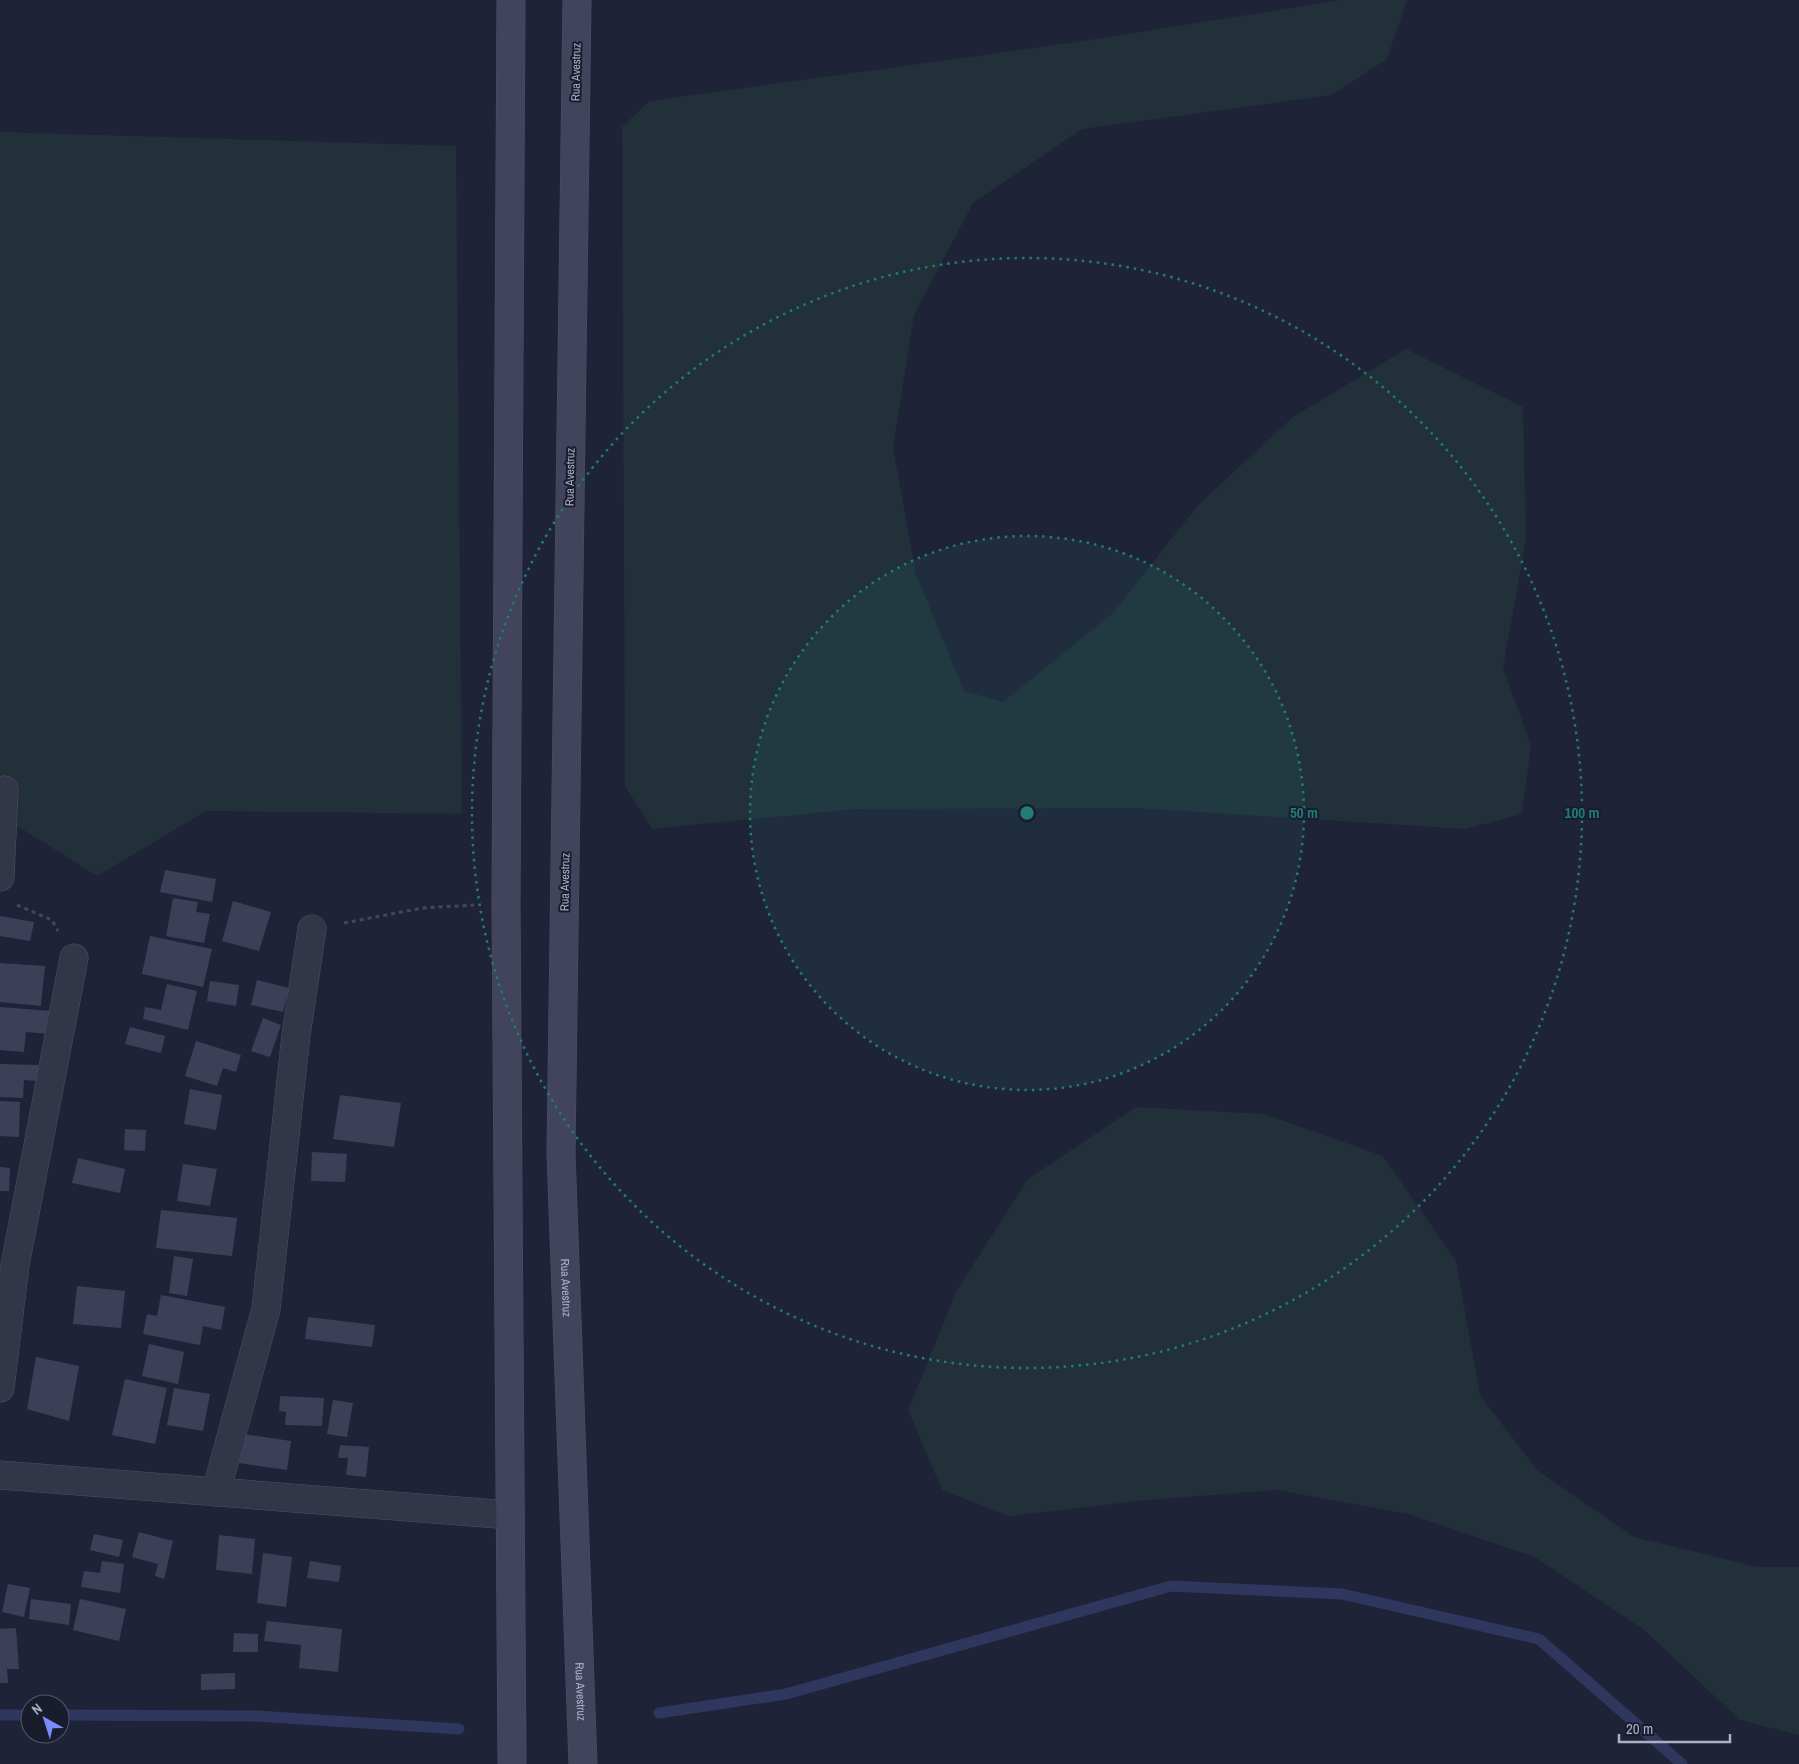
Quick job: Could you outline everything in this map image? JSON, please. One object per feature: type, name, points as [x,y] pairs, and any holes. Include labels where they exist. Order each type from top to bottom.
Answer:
[{"type":"main road","points":[[511,0],[506,902],[512,1764]]},
{"type":"main road","name":"Rua Avestruz","points":[[577,0],[561,1153],[583,1764]]},
{"type":"street","points":[[4,790],[4,889]]},
{"type":"street","points":[[216,1492],[266,1309],[296,1035],[312,929]]},
{"type":"street","points":[[0,1388],[15,1265],[74,958]]},
{"type":"street","points":[[0,1475],[510,1515]]},
{"type":"path","points":[[4,889],[52,920],[74,958]]},
{"type":"path","points":[[312,929],[422,908],[506,902]]},
{"type":"shaded area","points":[[1341,0],[1407,0],[1387,59],[1332,95],[1082,129],[973,203],[914,315],[893,447],[916,574],[964,691],[1003,702],[1113,613],[1198,505],[1293,417],[1406,349],[1523,407],[1526,539],[1503,668],[1531,745],[1522,814],[1465,829],[1136,808],[856,809],[652,829],[625,786],[622,127],[649,101],[1070,43]]},
{"type":"shaded area","points":[[0,132],[456,146],[462,814],[206,811],[97,876],[0,815]]},
{"type":"shaded area","points":[[1136,1107],[1264,1114],[1383,1156],[1456,1261],[1480,1395],[1537,1470],[1634,1537],[1758,1567],[1799,1567],[1799,1735],[1740,1720],[1643,1629],[1535,1557],[1408,1514],[1277,1490],[1147,1500],[1009,1516],[942,1490],[908,1410],[957,1290],[1028,1179]]},
{"type":"building","points":[[165,870],[216,879],[212,902],[160,892]]},
{"type":"building","points":[[173,898],[198,902],[196,912],[210,914],[204,943],[166,936]]},
{"type":"building","points":[[233,901],[271,912],[259,951],[222,941]]},
{"type":"building","points":[[0,916],[34,922],[30,941],[0,936]]},
{"type":"building","points":[[150,936],[212,949],[203,987],[142,974]]},
{"type":"building","points":[[0,963],[45,966],[41,1006],[0,1002]]},
{"type":"building","points":[[257,980],[289,988],[283,1012],[251,1005]]},
{"type":"building","points":[[210,981],[239,985],[236,1006],[207,1001]]},
{"type":"building","points":[[167,984],[197,991],[188,1030],[143,1019],[145,1007],[161,1010]]},
{"type":"building","points":[[0,1007],[51,1011],[49,1034],[26,1032],[24,1052],[0,1050]]},
{"type":"building","points":[[263,1018],[281,1025],[270,1057],[251,1051]]},
{"type":"building","points":[[130,1027],[165,1036],[161,1053],[125,1044]]},
{"type":"building","points":[[196,1041],[241,1055],[236,1072],[223,1068],[217,1086],[185,1076]]},
{"type":"building","points":[[0,1064],[38,1065],[38,1081],[24,1080],[23,1098],[0,1097]]},
{"type":"building","points":[[190,1089],[222,1095],[216,1130],[184,1124]]},
{"type":"building","points":[[340,1095],[401,1103],[394,1147],[333,1139]]},
{"type":"building","points":[[0,1101],[20,1102],[19,1137],[0,1136]]},
{"type":"building","points":[[125,1129],[146,1130],[145,1151],[124,1150]]},
{"type":"building","points":[[312,1152],[347,1154],[345,1182],[311,1181]]},
{"type":"building","points":[[78,1158],[125,1169],[120,1193],[72,1183]]},
{"type":"building","points":[[183,1164],[217,1169],[210,1206],[177,1201]]},
{"type":"building","points":[[0,1167],[10,1168],[9,1191],[0,1191]]},
{"type":"building","points":[[161,1210],[237,1218],[232,1256],[156,1248]]},
{"type":"building","points":[[174,1256],[193,1259],[187,1296],[169,1293]]},
{"type":"building","points":[[77,1286],[125,1291],[121,1328],[73,1324]]},
{"type":"building","points":[[161,1295],[225,1307],[221,1330],[203,1326],[200,1345],[143,1334],[147,1314],[157,1316]]},
{"type":"building","points":[[308,1317],[375,1325],[372,1347],[305,1339]]},
{"type":"building","points":[[149,1344],[184,1352],[178,1384],[142,1376]]},
{"type":"building","points":[[36,1357],[79,1366],[69,1421],[27,1409]]},
{"type":"building","points":[[125,1379],[167,1388],[155,1444],[112,1435]]},
{"type":"building","points":[[174,1388],[210,1394],[203,1431],[167,1425]]},
{"type":"building","points":[[280,1396],[324,1398],[322,1426],[285,1425],[286,1412],[279,1411]]},
{"type":"building","points":[[333,1400],[353,1403],[347,1437],[327,1434]]},
{"type":"building","points":[[243,1434],[291,1441],[287,1470],[239,1463]]},
{"type":"building","points":[[340,1445],[369,1447],[366,1477],[346,1475],[348,1458],[338,1458]]},
{"type":"building","points":[[139,1532],[173,1541],[164,1579],[155,1576],[158,1564],[132,1557]]},
{"type":"building","points":[[94,1534],[123,1540],[119,1557],[90,1550]]},
{"type":"building","points":[[219,1535],[255,1539],[252,1574],[216,1570]]},
{"type":"building","points":[[263,1553],[292,1557],[286,1607],[257,1603]]},
{"type":"building","points":[[102,1561],[124,1564],[120,1593],[81,1587],[84,1571],[100,1573]]},
{"type":"building","points":[[310,1561],[341,1566],[339,1582],[307,1578]]},
{"type":"building","points":[[8,1584],[30,1588],[24,1617],[2,1612]]},
{"type":"building","points":[[31,1599],[71,1604],[69,1625],[29,1619]]},
{"type":"building","points":[[80,1599],[126,1609],[119,1641],[73,1630]]},
{"type":"building","points":[[267,1621],[342,1629],[338,1672],[299,1668],[301,1645],[264,1641]]},
{"type":"building","points":[[16,1628],[19,1669],[7,1669],[8,1683],[0,1683],[0,1629]]},
{"type":"building","points":[[234,1633],[258,1634],[258,1652],[233,1652]]},
{"type":"building","points":[[235,1673],[235,1689],[201,1690],[201,1674]]},
{"type":"waterway","points":[[659,1713],[786,1694],[1171,1586],[1342,1594],[1539,1639],[1682,1764]]},
{"type":"waterway","points":[[0,1715],[20,1715]]},
{"type":"waterway","points":[[70,1715],[256,1716],[459,1729]]}]
